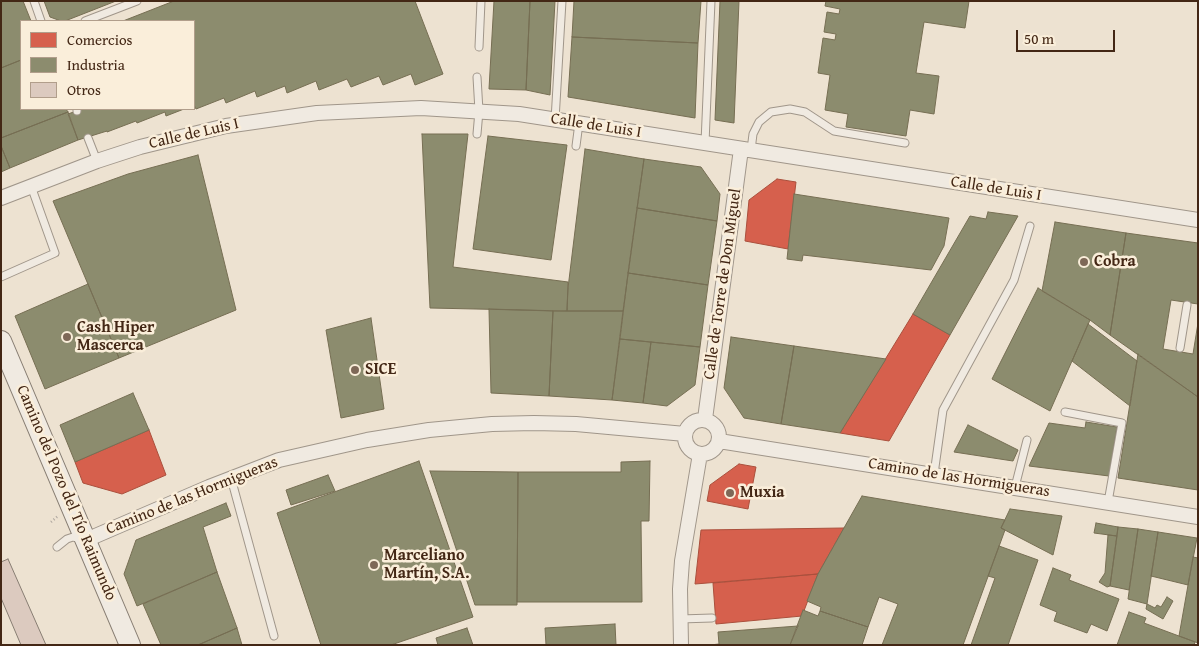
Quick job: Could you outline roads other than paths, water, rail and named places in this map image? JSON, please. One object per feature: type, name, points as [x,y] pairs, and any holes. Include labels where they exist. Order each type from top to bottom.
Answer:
[{"type":"street","name":"Calle de Luis I","points":[[1,198],[96,161],[190,134],[226,126],[318,113],[421,108],[519,114],[1198,220]]},
{"type":"street","name":"Calle de Torre de Don Miguel","points":[[705,419],[746,150]]},
{"type":"street","name":"Camino del Pozo del Tío Raimundo","points":[[1,341],[130,645]]},
{"type":"street","points":[[705,419],[714,423],[719,431],[719,441],[716,448],[708,453],[700,454],[692,451],[686,443],[685,434],[688,426],[696,420],[705,419]]},
{"type":"street","name":"Camino de las Hormigueras","points":[[86,540],[231,478],[279,460],[367,440],[429,430],[492,424],[576,424],[685,434]]},
{"type":"street","name":"Camino de las Hormigueras","points":[[719,441],[1198,517]]},
{"type":"street","points":[[681,645],[682,561],[700,454]]},
{"type":"lane","points":[[34,1],[42,20]]},
{"type":"lane","points":[[88,20],[137,1]]},
{"type":"lane","points":[[479,47],[481,1]]},
{"type":"lane","points":[[555,120],[562,1]]},
{"type":"lane","points":[[705,143],[710,1]]},
{"type":"lane","points":[[477,77],[479,111],[477,134]]},
{"type":"lane","points":[[746,150],[759,122],[771,112],[790,109],[805,112],[834,131],[905,143]]},
{"type":"lane","points":[[576,146],[579,123]]},
{"type":"lane","points":[[88,138],[96,161]]},
{"type":"lane","points":[[1,276],[55,253],[31,186]]},
{"type":"lane","points":[[934,474],[943,410],[1014,280],[1030,226]]},
{"type":"lane","points":[[1180,348],[1187,305]]},
{"type":"lane","points":[[1065,412],[1122,423],[1108,502]]},
{"type":"lane","points":[[1015,488],[1027,440]]},
{"type":"lane","points":[[231,478],[274,636]]},
{"type":"lane","points":[[57,547],[62,542],[73,537],[86,540]]},
{"type":"lane","points":[[680,619],[712,618]]},
{"type":"place","name":"Cobra","points":[[1084,262]]},
{"type":"place","name":"Cash Hiper Mascerca","points":[[67,337]]},
{"type":"place","name":"SICE","points":[[355,370]]},
{"type":"place","name":"Muxia","points":[[730,493]]},
{"type":"place","name":"Marceliano Martín, S.A.","points":[[374,565]]}]
